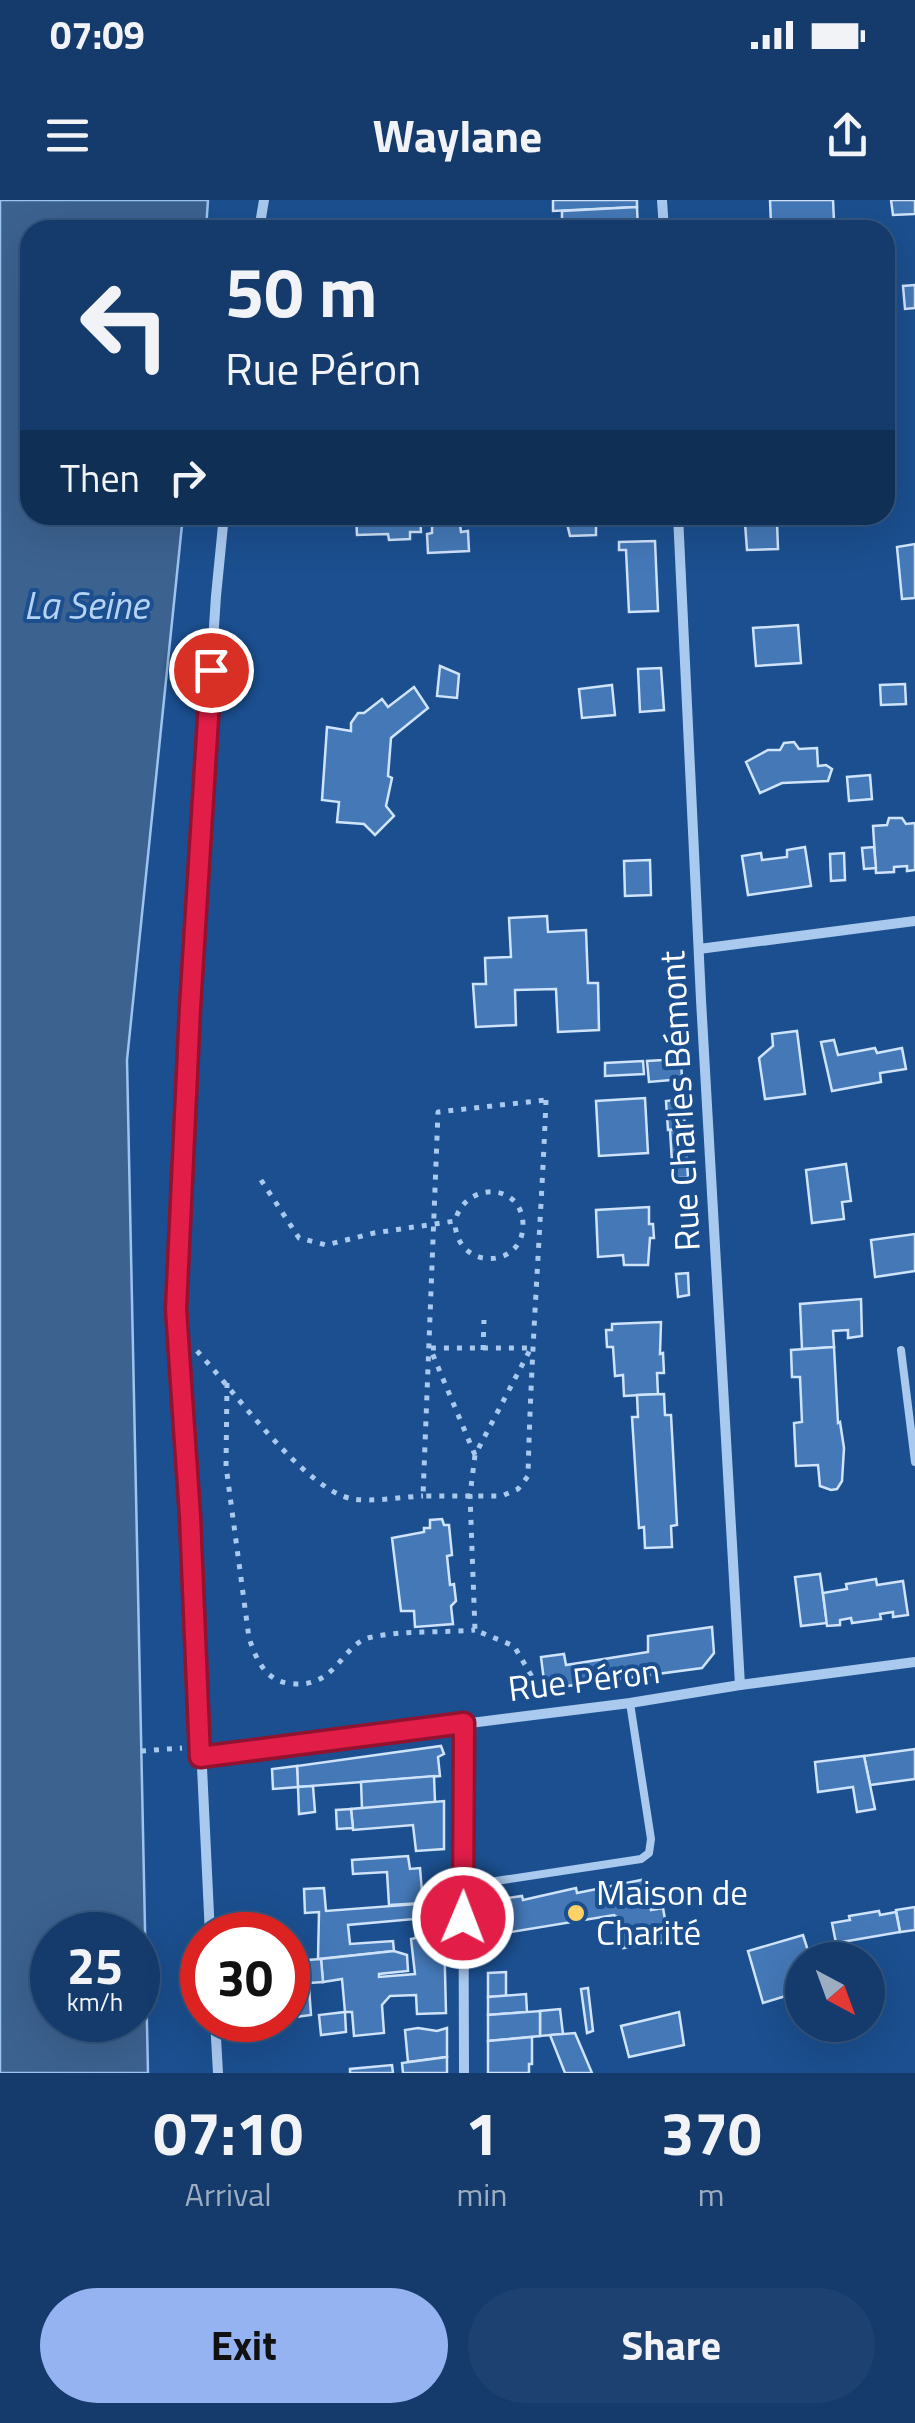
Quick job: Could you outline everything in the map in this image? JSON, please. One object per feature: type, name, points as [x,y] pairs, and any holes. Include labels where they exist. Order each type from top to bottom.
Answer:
[{"type":"street","points":[[209,1912],[176,1309],[190,1008],[223,525]]},
{"type":"street","name":"Rue Charles Bémont","points":[[678,525],[740,1685]]},
{"type":"street","points":[[699,950],[915,921]]},
{"type":"street","name":"Rue Péron","points":[[200,1752],[630,1704],[915,1662]]},
{"type":"street","points":[[464,1723],[464,2073]]},
{"type":"street","points":[[216,2042],[218,2073]]},
{"type":"lane","points":[[901,1350],[915,1462]]},
{"type":"lane","points":[[464,1886],[641,1859],[648,1854],[652,1839],[630,1704]]},
{"type":"path","points":[[178,1331],[227,1382],[288,1458],[351,1499],[502,1496],[518,1490],[528,1476],[531,1348],[542,1227],[546,1100],[438,1112],[422,1496]]},
{"type":"path","points":[[261,1180],[298,1238],[326,1245],[455,1221]]},
{"type":"path","points":[[492,1191],[517,1206],[523,1227],[510,1252],[485,1259],[472,1255],[461,1244],[455,1221],[466,1201],[478,1193],[492,1191]]},
{"type":"path","points":[[523,1227],[542,1227]]},
{"type":"path","points":[[482,1350],[484,1320]]},
{"type":"path","points":[[430,1348],[531,1348]]},
{"type":"path","points":[[430,1348],[474,1455]]},
{"type":"path","points":[[475,1630],[470,1495],[474,1455],[531,1348]]},
{"type":"path","points":[[227,1382],[226,1466],[249,1638],[258,1665],[281,1682],[306,1686],[322,1679],[368,1637],[475,1630],[514,1646],[531,1675],[542,1715]]},
{"type":"path","points":[[141,1751],[200,1752]]},
{"type":"water","name":"La Seine","points":[[0,200],[208,200],[207,220],[20,220],[20,525],[182,525],[127,1060],[145,1912],[30,1912],[30,2042],[147,2042],[148,2073],[0,2073]]},
{"type":"building","points":[[553,200],[637,200],[637,207],[553,211]]},
{"type":"building","points":[[770,200],[833,200],[834,220],[771,220]]},
{"type":"building","points":[[891,200],[915,200],[915,214],[893,215]]},
{"type":"building","points":[[637,207],[638,220],[562,220],[562,211]]},
{"type":"building","points":[[915,285],[915,308],[905,309],[903,286]]},
{"type":"building","points":[[356,525],[421,525],[421,532],[410,532],[410,539],[389,540],[388,534],[357,535]]},
{"type":"building","points":[[460,525],[461,532],[468,531],[469,551],[428,553],[427,534],[432,533],[432,526]]},
{"type":"building","points":[[567,525],[596,525],[596,535],[570,536]]},
{"type":"building","points":[[745,525],[777,525],[778,549],[747,550]]},
{"type":"building","points":[[655,541],[658,611],[629,612],[626,550],[619,550],[619,542]]},
{"type":"building","points":[[915,544],[915,598],[902,599],[897,547]]},
{"type":"building","points":[[798,625],[801,663],[756,666],[753,628]]},
{"type":"building","points":[[440,666],[459,674],[457,698],[437,696]]},
{"type":"building","points":[[661,668],[664,710],[640,712],[638,669]]},
{"type":"building","points":[[905,684],[906,704],[881,705],[880,685]]},
{"type":"building","points":[[612,685],[615,715],[582,718],[579,689]]},
{"type":"building","points":[[414,687],[428,708],[391,738],[388,776],[392,778],[386,806],[394,816],[375,835],[364,824],[337,822],[339,802],[322,800],[327,727],[351,731],[358,713],[364,713],[382,699],[388,707]]},
{"type":"building","points":[[794,742],[799,749],[817,748],[818,766],[832,769],[828,781],[782,783],[760,793],[746,762]]},
{"type":"building","points":[[870,775],[872,799],[849,801],[847,777]]},
{"type":"building","points":[[889,818],[915,823],[915,870],[894,867],[894,872],[876,873],[873,826],[887,825]]},
{"type":"building","points":[[805,847],[811,886],[748,895],[742,856],[761,853],[762,860],[787,857],[787,850]]},
{"type":"building","points":[[874,847],[876,868],[864,869],[862,848]]},
{"type":"building","points":[[844,853],[845,880],[831,881],[830,854]]},
{"type":"building","points":[[650,860],[651,895],[625,896],[624,861]]},
{"type":"building","points":[[547,916],[548,932],[586,930],[588,983],[598,983],[599,1030],[558,1032],[556,989],[515,990],[516,1025],[476,1027],[473,984],[486,984],[485,958],[511,957],[509,918]]},
{"type":"building","points":[[797,1031],[805,1094],[765,1099],[759,1058],[773,1046],[772,1034]]},
{"type":"building","points":[[834,1040],[838,1055],[902,1048],[906,1069],[880,1073],[881,1082],[832,1091],[821,1042]]},
{"type":"building","points":[[681,1059],[682,1079],[649,1082],[647,1061]]},
{"type":"building","points":[[643,1061],[644,1074],[605,1076],[605,1063]]},
{"type":"building","points":[[645,1098],[648,1153],[599,1156],[596,1101]]},
{"type":"building","points":[[683,1099],[685,1129],[668,1130],[666,1101]]},
{"type":"building","points":[[685,1129],[688,1178],[673,1178],[670,1130]]},
{"type":"building","points":[[846,1164],[851,1201],[842,1202],[844,1219],[812,1223],[806,1170]]},
{"type":"building","points":[[649,1207],[654,1238],[650,1238],[648,1265],[624,1265],[623,1255],[598,1257],[596,1210]]},
{"type":"building","points":[[915,1234],[915,1271],[875,1277],[871,1240]]},
{"type":"building","points":[[688,1273],[689,1295],[678,1297],[676,1274]]},
{"type":"building","points":[[861,1299],[862,1336],[848,1338],[848,1330],[833,1331],[834,1347],[802,1349],[800,1304]]},
{"type":"building","points":[[661,1322],[664,1373],[657,1373],[658,1394],[624,1396],[623,1375],[615,1376],[613,1347],[607,1347],[606,1330],[612,1330],[612,1324]]},
{"type":"building","points":[[834,1347],[838,1423],[844,1448],[842,1481],[837,1489],[831,1490],[820,1486],[818,1465],[796,1466],[794,1423],[802,1422],[800,1377],[792,1377],[791,1350]]},
{"type":"building","points":[[664,1394],[665,1415],[671,1415],[677,1525],[671,1526],[672,1547],[645,1548],[644,1527],[639,1528],[632,1417],[638,1417],[637,1395]]},
{"type":"building","points":[[442,1519],[444,1525],[449,1525],[452,1555],[447,1556],[456,1601],[451,1606],[453,1624],[415,1627],[414,1611],[401,1611],[392,1538],[424,1532],[424,1528],[430,1528],[430,1520]]},
{"type":"building","points":[[820,1574],[827,1623],[801,1626],[795,1577]]},
{"type":"building","points":[[876,1579],[877,1585],[903,1581],[908,1615],[893,1617],[893,1612],[880,1614],[881,1619],[852,1623],[851,1618],[840,1620],[840,1625],[827,1626],[823,1593]]},
{"type":"building","points":[[712,1627],[714,1653],[702,1668],[545,1689],[541,1657],[564,1654],[566,1665],[648,1652],[648,1636]]},
{"type":"building","points":[[441,1746],[444,1754],[438,1757],[440,1776],[298,1787],[297,1766]]},
{"type":"building","points":[[915,1749],[915,1779],[870,1785],[864,1756]]},
{"type":"building","points":[[864,1756],[875,1809],[857,1812],[853,1787],[818,1792],[815,1762]]},
{"type":"building","points":[[297,1766],[298,1787],[273,1789],[272,1769]]},
{"type":"building","points":[[434,1776],[435,1802],[362,1809],[361,1782]]},
{"type":"building","points":[[313,1786],[315,1812],[299,1814],[298,1787]]},
{"type":"building","points":[[444,1801],[444,1849],[416,1851],[413,1825],[353,1830],[351,1809]]},
{"type":"building","points":[[351,1809],[353,1828],[337,1829],[336,1810]]},
{"type":"building","points":[[408,1856],[410,1869],[420,1868],[423,1903],[389,1905],[387,1872],[353,1874],[352,1860]]},
{"type":"building","name":"Maison de Charité","points":[[646,1879],[651,1910],[663,1908],[669,1942],[623,1948],[618,1918],[614,1915],[487,1936],[488,1901],[522,1896],[523,1900],[576,1888],[577,1893]]},
{"type":"building","points":[[324,1888],[326,1911],[444,1902],[444,1932],[416,1939],[414,1919],[348,1925],[350,1944],[393,1941],[394,1951],[318,1959],[319,1912],[305,1912],[304,1889]]},
{"type":"building","points":[[915,1907],[915,1930],[900,1932],[896,1910]]},
{"type":"building","points":[[896,1912],[900,1932],[836,1942],[832,1923],[850,1920],[849,1916]]},
{"type":"building","points":[[444,1932],[446,2013],[417,2014],[416,1995],[390,1996],[382,2005],[384,2033],[354,2036],[352,2012],[345,2012],[342,1979],[323,1982],[321,1959],[394,1951],[407,1955],[408,1971],[379,1977],[415,1974],[411,1939]]},
{"type":"building","points":[[803,1935],[805,1942],[785,1942],[785,1996],[763,2003],[748,1951]]},
{"type":"building","points":[[321,1959],[323,1982],[310,1983],[310,1960]]},
{"type":"building","points":[[506,1972],[506,1996],[488,1997],[488,1973]]},
{"type":"building","points":[[588,1988],[593,2031],[587,2033],[581,1989]]},
{"type":"building","points":[[526,1994],[527,2012],[488,2015],[488,1997]]},
{"type":"building","points":[[560,2009],[563,2034],[540,2036],[540,2011]]},
{"type":"building","points":[[540,2011],[540,2036],[488,2041],[488,2015]]},
{"type":"building","points":[[345,2012],[346,2032],[321,2035],[319,2015]]},
{"type":"building","points":[[679,2012],[684,2045],[629,2057],[621,2026]]},
{"type":"building","points":[[447,2028],[447,2057],[408,2062],[405,2030]]},
{"type":"building","points":[[575,2033],[592,2073],[565,2073],[550,2035]]},
{"type":"building","points":[[532,2037],[529,2073],[488,2073],[488,2041]]},
{"type":"building","points":[[447,2057],[447,2073],[403,2073],[402,2063]]},
{"type":"building","points":[[392,2065],[393,2073],[350,2073],[350,2069]]},
{"type":"place","name":"Maison de Charité","points":[[576,1913]]},
{"type":"route","points":[[211,670],[176,1309],[200,1757],[464,1723],[463,1918]]}]
